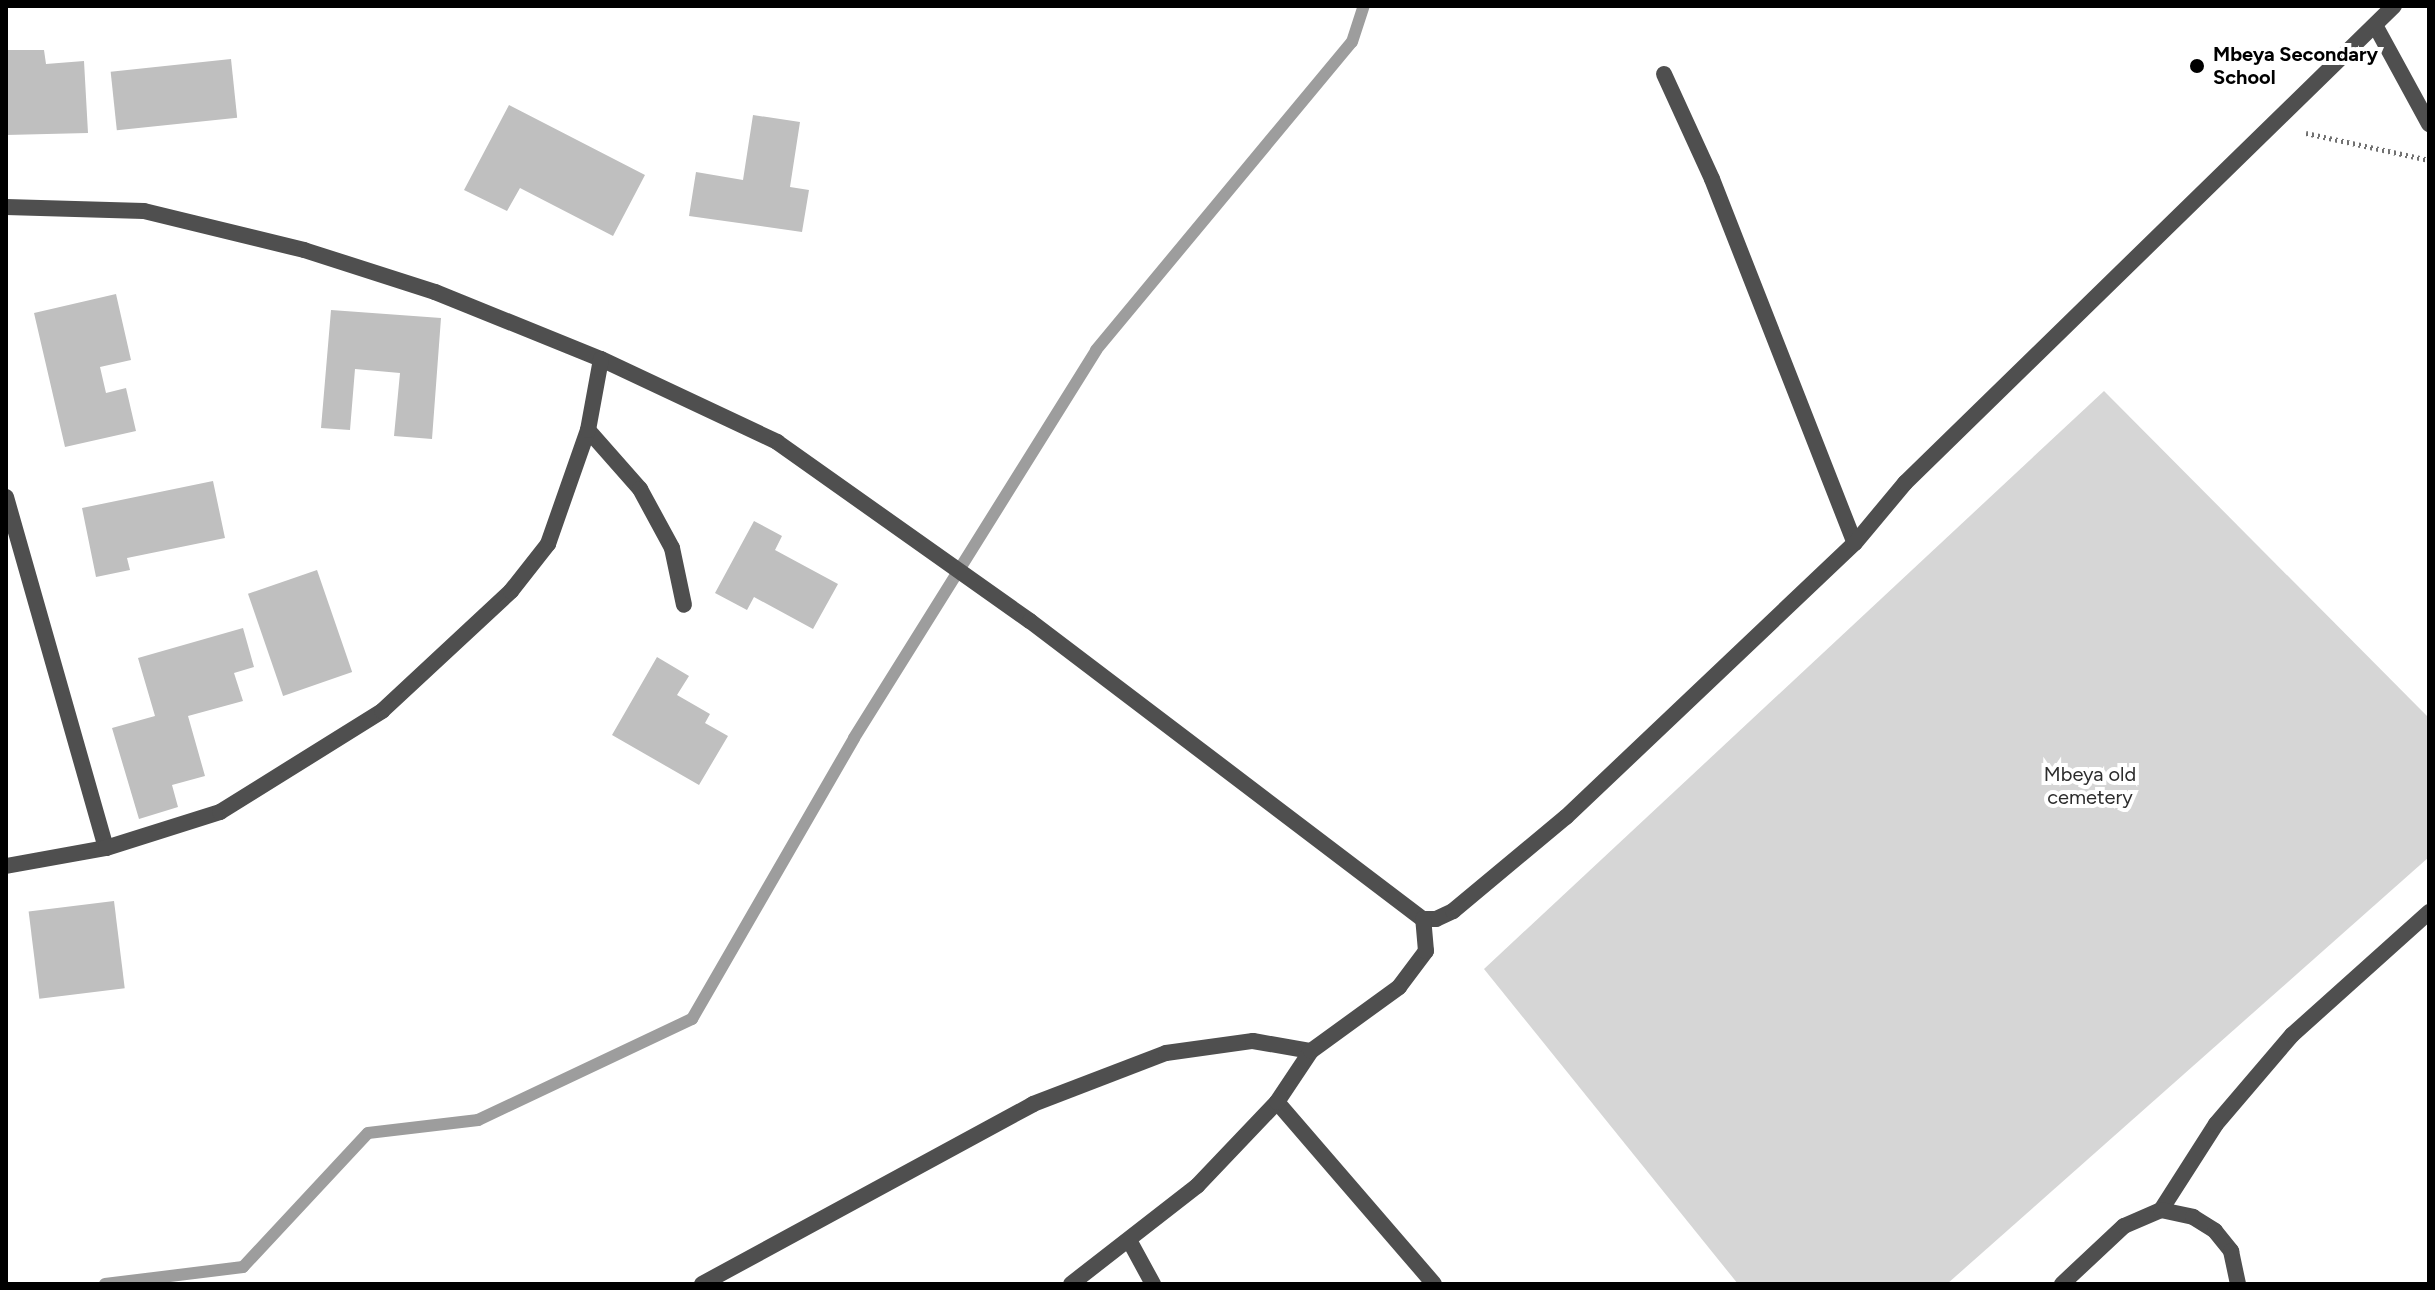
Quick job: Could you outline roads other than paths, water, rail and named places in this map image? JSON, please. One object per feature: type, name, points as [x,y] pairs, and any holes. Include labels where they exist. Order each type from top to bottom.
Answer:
[{"type":"street","points":[[6,207],[144,211],[304,250],[435,292],[601,359],[777,442],[1030,621],[1423,919],[1443,918],[1566,817],[1855,543],[1905,483],[2394,6]]},
{"type":"street","points":[[2375,25],[2429,124]]},
{"type":"street","points":[[1664,74],[1712,179],[1855,543]]},
{"type":"street","points":[[6,866],[106,848],[220,812],[382,711],[511,591],[548,544],[588,430],[601,359]]},
{"type":"street","points":[[588,430],[640,489],[672,548],[684,605]]},
{"type":"street","points":[[6,497],[106,848]]},
{"type":"street","points":[[2062,1284],[2124,1226],[2161,1210],[2216,1124],[2292,1035],[2429,912]]},
{"type":"street","points":[[1071,1284],[1197,1186],[1277,1102],[1311,1051],[1399,987],[1422,962],[1423,919]]},
{"type":"street","points":[[702,1284],[1021,1111],[1151,1059],[1238,1042],[1311,1051]]},
{"type":"street","points":[[1277,1102],[1434,1284]]},
{"type":"street","points":[[2161,1210],[2193,1217],[2215,1231],[2231,1251],[2238,1284]]},
{"type":"street","points":[[1129,1240],[1153,1284]]},
{"type":"waterway","points":[[105,1284],[243,1267],[368,1133],[478,1120],[692,1019],[854,738],[1096,350],[1352,42],[1364,6]]},
{"type":"place","name":"Mbeya Secondary School","points":[[2197,66]]},
{"type":"park label","name":"Mbeya old cemetery","points":[[2090,786]]}]
